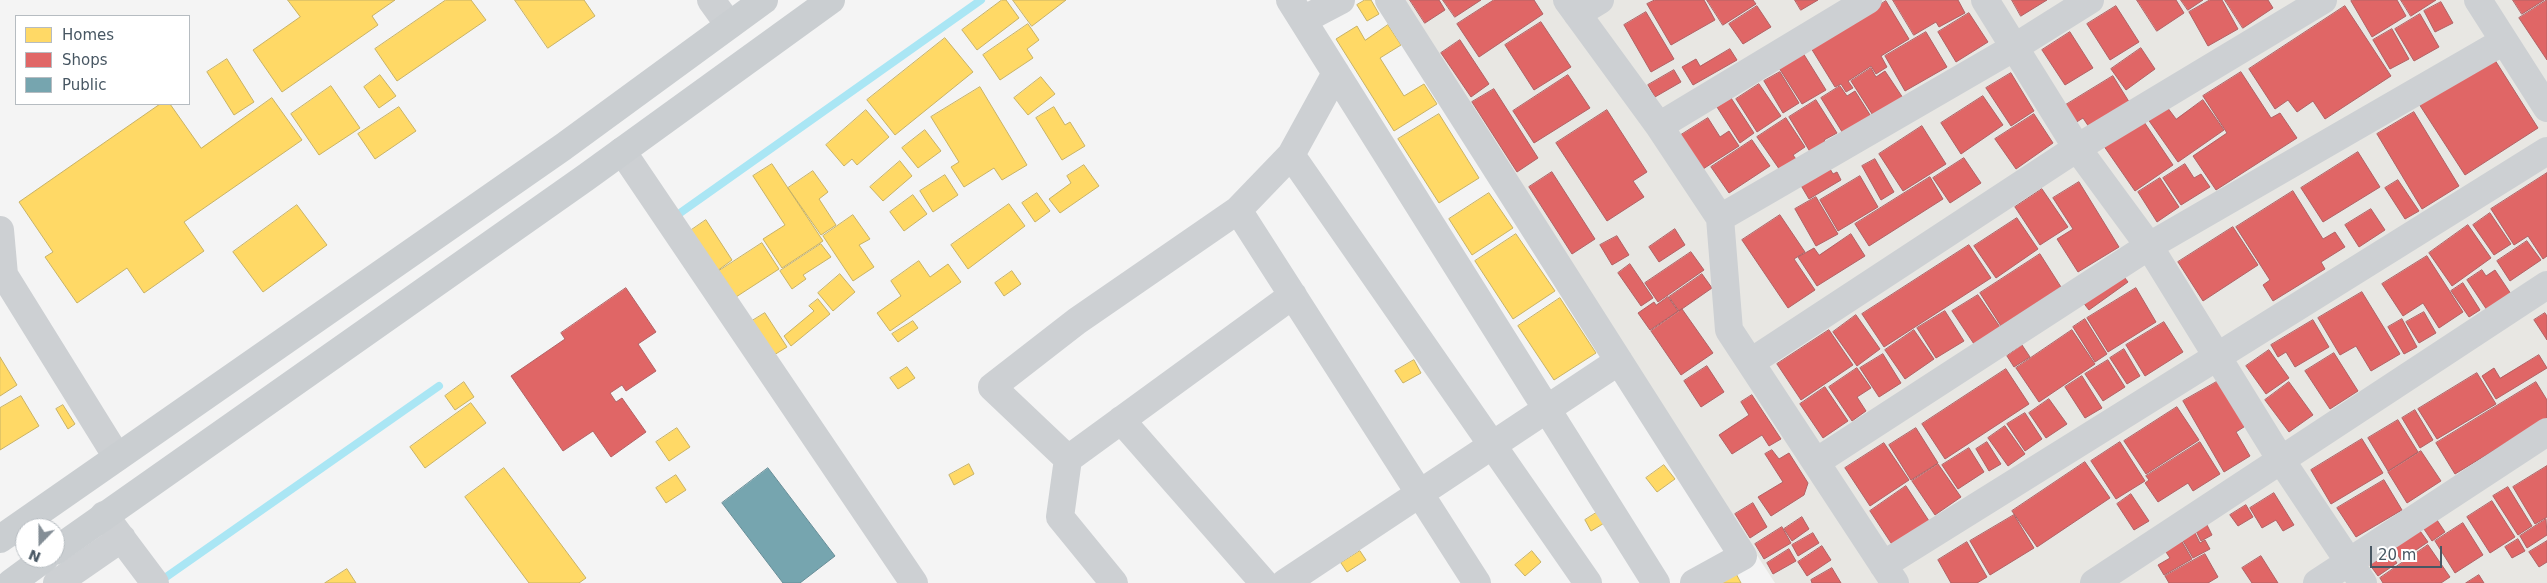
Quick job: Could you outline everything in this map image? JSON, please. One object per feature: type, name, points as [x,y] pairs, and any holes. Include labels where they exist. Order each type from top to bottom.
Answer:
[{"type":"main road","points":[[4,535],[563,147],[764,0]]},
{"type":"main road","points":[[65,545],[104,515],[622,151],[830,0]]},
{"type":"main road","points":[[11,583],[34,568]]},
{"type":"street","points":[[711,0],[729,25]]},
{"type":"street","points":[[1342,0],[1296,10],[1656,583]]},
{"type":"street","points":[[1389,0],[1743,556],[1694,583]]},
{"type":"street","points":[[1600,0],[1572,7],[1659,126],[1720,218],[1730,330],[1890,574],[2217,357],[2547,152]]},
{"type":"street","points":[[1659,126],[1868,0]]},
{"type":"street","points":[[1985,0],[2077,148],[2149,246],[2281,460],[2356,573]]},
{"type":"street","points":[[1720,218],[2014,47],[2090,0]]},
{"type":"street","points":[[1751,362],[2077,148],[2323,0]]},
{"type":"street","points":[[2478,0],[2547,108]]},
{"type":"street","points":[[1816,462],[2149,246],[2504,41]]},
{"type":"street","points":[[1068,458],[992,387],[1077,321],[1238,210],[1291,155],[1336,73]]},
{"type":"street","points":[[622,151],[914,583]]},
{"type":"street","points":[[1291,155],[1588,583]]},
{"type":"street","points":[[1238,210],[1477,583]]},
{"type":"street","points":[[0,230],[4,275],[117,457]]},
{"type":"street","points":[[2094,583],[2547,285]]},
{"type":"street","points":[[1114,583],[1060,517],[1068,458],[1292,295]]},
{"type":"street","points":[[1285,583],[1619,361]]},
{"type":"street","points":[[1121,420],[1264,583]]},
{"type":"street","points":[[2317,583],[2356,573],[2547,432]]},
{"type":"street","points":[[104,515],[152,578]]},
{"type":"street","points":[[57,583],[122,538]]},
{"type":"shaded area","points":[[1397,0],[2547,0],[2547,583],[1775,583]]},
{"type":"building: Homes","points":[[288,0],[395,0],[372,16],[378,25],[282,92],[253,50],[300,17]]},
{"type":"building: Homes","points":[[446,0],[471,0],[486,20],[397,81],[375,49]]},
{"type":"building: Homes","points":[[515,0],[584,0],[595,16],[548,48]]},
{"type":"building: Homes","points":[[1002,0],[1006,0],[1019,18],[977,50],[962,30]]},
{"type":"building: Homes","points":[[1013,0],[1066,0],[1032,26]]},
{"type":"building: Homes","points":[[1365,0],[1371,0],[1379,14],[1367,21],[1357,5]]},
{"type":"building: Homes","points":[[1028,24],[1039,40],[1027,49],[1033,58],[1000,80],[983,55]]},
{"type":"building: Homes","points":[[1388,25],[1401,45],[1380,58],[1404,96],[1424,84],[1437,104],[1394,131],[1336,39],[1357,26],[1365,40]]},
{"type":"building: Homes","points":[[945,38],[973,72],[895,135],[867,100]]},
{"type":"building: Homes","points":[[227,59],[254,102],[234,115],[207,72]]},
{"type":"building: Homes","points":[[380,75],[396,96],[379,108],[364,87]]},
{"type":"building: Homes","points":[[1041,77],[1055,94],[1028,115],[1014,98]]},
{"type":"building: Homes","points":[[331,86],[360,128],[319,155],[291,114]]},
{"type":"building: Homes","points":[[980,87],[1027,165],[1002,180],[994,168],[964,187],[951,167],[959,162],[931,117]]},
{"type":"building: Homes","points":[[272,98],[302,140],[184,222],[204,251],[144,293],[127,268],[77,303],[45,257],[53,252],[19,202],[159,105],[171,105],[201,148]]},
{"type":"building: Homes","points":[[399,107],[416,131],[375,159],[358,134]]},
{"type":"building: Homes","points":[[1054,107],[1065,125],[1070,122],[1085,146],[1062,160],[1036,118]]},
{"type":"building: Homes","points":[[866,110],[889,137],[857,165],[852,159],[844,166],[826,145]]},
{"type":"building: Homes","points":[[1439,114],[1479,178],[1439,203],[1398,139]]},
{"type":"building: Homes","points":[[925,130],[941,151],[918,168],[902,148]]},
{"type":"building: Homes","points":[[900,161],[912,176],[883,201],[870,187]]},
{"type":"building: Homes","points":[[772,164],[823,241],[782,268],[763,239],[785,225],[753,176]]},
{"type":"building: Homes","points":[[1084,165],[1099,186],[1060,213],[1049,199],[1071,183],[1067,176]]},
{"type":"building: Homes","points":[[813,171],[828,192],[819,199],[836,225],[821,235],[788,188]]},
{"type":"building: Homes","points":[[945,175],[958,195],[933,212],[920,191]]},
{"type":"building: Homes","points":[[1037,193],[1050,211],[1035,222],[1022,203]]},
{"type":"building: Homes","points":[[1489,193],[1513,228],[1472,255],[1449,219]]},
{"type":"building: Homes","points":[[913,195],[927,214],[904,231],[890,212]]},
{"type":"building: Homes","points":[[1009,204],[1025,226],[968,269],[951,245]]},
{"type":"building: Homes","points":[[297,205],[327,245],[263,292],[233,252]]},
{"type":"building: Homes","points":[[853,215],[870,239],[859,245],[874,267],[853,281],[823,236]]},
{"type":"building: Homes","points":[[706,220],[732,260],[717,271],[690,231]]},
{"type":"building: Homes","points":[[1516,234],[1555,291],[1513,319],[1475,261]]},
{"type":"building: Homes","points":[[762,243],[779,269],[736,297],[719,271]]},
{"type":"building: Homes","points":[[821,244],[831,257],[803,275],[806,279],[792,289],[780,271]]},
{"type":"building: Homes","points":[[919,261],[930,277],[948,264],[961,282],[890,331],[877,313],[901,296],[891,281]]},
{"type":"building: Homes","points":[[1012,271],[1021,284],[1004,296],[995,283]]},
{"type":"building: Homes","points":[[840,274],[855,292],[833,311],[818,293]]},
{"type":"building: Homes","points":[[1560,298],[1596,353],[1554,380],[1518,326]]},
{"type":"building: Homes","points":[[818,299],[830,314],[791,346],[784,336],[814,311],[809,306]]},
{"type":"building: Homes","points":[[765,313],[787,347],[774,355],[752,321]]},
{"type":"building: Homes","points":[[913,321],[918,328],[898,342],[892,334]]},
{"type":"building: Homes","points":[[0,357],[17,385],[0,396]]},
{"type":"building: Homes","points":[[1414,360],[1421,373],[1403,383],[1395,371]]},
{"type":"building: Homes","points":[[907,367],[915,378],[898,389],[890,378]]},
{"type":"building: Homes","points":[[464,382],[474,397],[455,410],[445,396]]},
{"type":"building: Homes","points":[[21,396],[39,426],[0,450],[0,408]]},
{"type":"building: Homes","points":[[471,403],[486,423],[425,468],[410,447]]},
{"type":"building: Homes","points":[[63,405],[75,424],[68,429],[56,409]]},
{"type":"building: Homes","points":[[677,428],[690,447],[669,461],[656,442]]},
{"type":"building: Homes","points":[[969,464],[974,474],[954,485],[949,475]]},
{"type":"building: Homes","points":[[1664,465],[1675,479],[1657,492],[1646,478]]},
{"type":"building: Homes","points":[[504,468],[586,578],[579,583],[529,583],[465,497]]},
{"type":"building: Homes","points":[[676,475],[686,490],[666,503],[656,488]]},
{"type":"building: Homes","points":[[1604,508],[1611,519],[1591,531],[1585,520]]},
{"type":"building: Homes","points":[[1360,551],[1366,560],[1347,572],[1341,563]]},
{"type":"building: Homes","points":[[1532,551],[1541,562],[1525,576],[1515,565]]},
{"type":"building: Homes","points":[[1733,568],[1741,583],[1706,583]]},
{"type":"building: Homes","points":[[347,569],[356,583],[325,583]]},
{"type":"building: Shops","points":[[1410,0],[1439,0],[1445,10],[1425,23]]},
{"type":"building: Shops","points":[[1443,0],[1481,0],[1455,17]]},
{"type":"building: Shops","points":[[1494,0],[1534,0],[1543,14],[1479,57],[1457,24]]},
{"type":"building: Shops","points":[[1655,0],[1704,0],[1715,20],[1671,45],[1647,4]]},
{"type":"building: Shops","points":[[1707,0],[1753,0],[1756,4],[1723,25]]},
{"type":"building: Shops","points":[[1795,0],[1818,0],[1801,10]]},
{"type":"building: Shops","points":[[1893,0],[1958,0],[1965,13],[1939,27],[1936,22],[1914,35]]},
{"type":"building: Shops","points":[[2012,0],[2047,0],[2021,16]]},
{"type":"building: Shops","points":[[2137,0],[2176,0],[2184,13],[2157,31]]},
{"type":"building: Shops","points":[[2181,0],[2203,0],[2188,10]]},
{"type":"building: Shops","points":[[2210,0],[2222,0],[2238,29],[2208,46],[2189,12]]},
{"type":"building: Shops","points":[[2225,0],[2268,0],[2273,8],[2243,28]]},
{"type":"building: Shops","points":[[2397,0],[2406,16],[2372,37],[2351,1]]},
{"type":"building: Shops","points":[[2401,0],[2436,0],[2411,16]]},
{"type":"building: Shops","points":[[2513,0],[2544,0],[2522,14]]},
{"type":"building: Shops","points":[[2547,0],[2547,60],[2519,18]]},
{"type":"building: Shops","points":[[1886,1],[1909,39],[1881,56],[1887,67],[1876,74],[1871,66],[1848,81],[1853,88],[1846,92],[1841,84],[1835,87],[1811,48]]},
{"type":"building: Shops","points":[[2441,2],[2453,23],[2435,32],[2424,11]]},
{"type":"building: Shops","points":[[1757,6],[1771,27],[1743,44],[1729,24]]},
{"type":"building: Shops","points":[[2116,6],[2139,42],[2110,60],[2087,24]]},
{"type":"building: Shops","points":[[2345,6],[2391,76],[2325,119],[2313,101],[2297,112],[2288,100],[2275,109],[2249,69]]},
{"type":"building: Shops","points":[[1646,12],[1674,59],[1651,72],[1624,25]]},
{"type":"building: Shops","points":[[1969,13],[1988,42],[1956,62],[1938,32]]},
{"type":"building: Shops","points":[[2420,14],[2439,47],[2414,61],[2395,29]]},
{"type":"building: Shops","points":[[1541,22],[1571,67],[1534,90],[1505,45]]},
{"type":"building: Shops","points":[[2392,29],[2409,59],[2390,69],[2373,40]]},
{"type":"building: Shops","points":[[1926,32],[1947,67],[1905,91],[1885,56]]},
{"type":"building: Shops","points":[[2070,32],[2093,68],[2065,85],[2042,50]]},
{"type":"building: Shops","points":[[1460,40],[1489,84],[1471,97],[1441,53]]},
{"type":"building: Shops","points":[[2141,48],[2155,69],[2126,90],[2111,69]]},
{"type":"building: Shops","points":[[1730,49],[1737,60],[1693,85],[1682,67],[1696,59],[1700,66]]},
{"type":"building: Shops","points":[[1803,53],[1826,90],[1802,104],[1779,68]]},
{"type":"building: Shops","points":[[2493,57],[2538,128],[2465,175],[2419,104]]},
{"type":"building: Shops","points":[[1871,68],[1876,77],[1885,71],[1903,98],[1874,117],[1851,81]]},
{"type":"building: Shops","points":[[1674,70],[1681,82],[1655,97],[1648,85]]},
{"type":"building: Shops","points":[[1780,72],[1799,103],[1783,113],[1764,81]]},
{"type":"building: Shops","points":[[2241,72],[2271,118],[2280,113],[2297,138],[2216,190],[2193,156],[2227,133],[2203,96]]},
{"type":"building: Shops","points":[[2011,73],[2034,111],[2011,126],[1986,88]]},
{"type":"building: Shops","points":[[1568,75],[1590,108],[1534,143],[1513,111]]},
{"type":"building: Shops","points":[[2113,76],[2131,105],[2091,130],[2083,118],[2075,123],[2064,106]]},
{"type":"building: Shops","points":[[1759,84],[1781,116],[1757,132],[1736,99]]},
{"type":"building: Shops","points":[[1840,86],[1847,96],[1855,91],[1872,118],[1844,135],[1821,98]]},
{"type":"building: Shops","points":[[1494,89],[1538,158],[1517,172],[1472,102]]},
{"type":"building: Shops","points":[[1983,96],[2003,125],[1961,154],[1941,123]]},
{"type":"building: Shops","points":[[1731,98],[1754,133],[1740,143],[1717,107]]},
{"type":"building: Shops","points":[[1816,100],[1837,133],[1824,140],[1828,145],[1812,155],[1789,117]]},
{"type":"building: Shops","points":[[2203,100],[2224,130],[2178,162],[2145,115],[2164,103],[2176,119]]},
{"type":"building: Shops","points":[[1607,110],[1647,172],[1633,181],[1644,197],[1607,221],[1556,143]]},
{"type":"building: Shops","points":[[2414,112],[2459,186],[2422,209],[2377,134]]},
{"type":"building: Shops","points":[[2138,113],[2173,165],[2135,191],[2099,139]]},
{"type":"building: Shops","points":[[2034,114],[2053,143],[2016,169],[1995,139]]},
{"type":"building: Shops","points":[[1708,118],[1720,137],[1729,131],[1739,146],[1703,169],[1681,135]]},
{"type":"building: Shops","points":[[1786,118],[1805,147],[1793,155],[1798,162],[1782,173],[1757,137]]},
{"type":"building: Shops","points":[[1922,126],[1946,164],[1903,191],[1879,154]]},
{"type":"building: Shops","points":[[1752,140],[1770,166],[1729,193],[1711,167]]},
{"type":"building: Shops","points":[[2358,152],[2380,187],[2323,222],[2301,188]]},
{"type":"building: Shops","points":[[1964,158],[1981,183],[1950,203],[1933,178]]},
{"type":"building: Shops","points":[[1875,159],[1894,192],[1881,200],[1862,166]]},
{"type":"building: Shops","points":[[1827,164],[1833,174],[1837,172],[1841,180],[1809,199],[1796,177]]},
{"type":"building: Shops","points":[[2185,164],[2194,178],[2201,174],[2210,187],[2181,205],[2163,178]]},
{"type":"building: Shops","points":[[1552,172],[1595,239],[1572,254],[1529,187]]},
{"type":"building: Shops","points":[[2547,173],[2547,256],[2543,259],[2528,236],[2514,245],[2491,209]]},
{"type":"building: Shops","points":[[1860,176],[1878,207],[1838,231],[1820,200]]},
{"type":"building: Shops","points":[[1930,177],[1943,199],[1869,246],[1855,224]]},
{"type":"building: Shops","points":[[2160,178],[2179,207],[2157,222],[2138,192]]},
{"type":"building: Shops","points":[[2398,180],[2419,211],[2405,219],[2385,188]]},
{"type":"building: Shops","points":[[2079,182],[2119,247],[2078,272],[2057,239],[2073,229],[2053,198]]},
{"type":"building: Shops","points":[[2042,189],[2068,227],[2040,245],[2015,207]]},
{"type":"building: Shops","points":[[2293,191],[2323,239],[2335,232],[2345,247],[2321,262],[2325,269],[2273,301],[2263,285],[2270,280],[2236,227]]},
{"type":"building: Shops","points":[[1816,197],[1838,234],[1816,246],[1795,209]]},
{"type":"building: Shops","points":[[2371,209],[2385,230],[2359,247],[2345,225]]},
{"type":"building: Shops","points":[[2490,213],[2511,244],[2494,255],[2473,225]]},
{"type":"building: Shops","points":[[1780,215],[1805,252],[1794,259],[1815,290],[1788,308],[1742,240]]},
{"type":"building: Shops","points":[[2017,218],[2038,249],[1996,278],[1974,246]]},
{"type":"building: Shops","points":[[2468,225],[2491,258],[2452,286],[2429,253]]},
{"type":"building: Shops","points":[[2233,227],[2258,265],[2203,301],[2178,262]]},
{"type":"building: Shops","points":[[1675,229],[1685,245],[1659,262],[1649,247]]},
{"type":"building: Shops","points":[[1851,234],[1865,256],[1817,286],[1798,257],[1814,248],[1819,255]]},
{"type":"building: Shops","points":[[1617,236],[1629,255],[1612,265],[1600,245]]},
{"type":"building: Shops","points":[[2527,241],[2541,260],[2510,281],[2497,261]]},
{"type":"building: Shops","points":[[1969,245],[1991,278],[1884,347],[1862,314]]},
{"type":"building: Shops","points":[[1691,252],[1704,270],[1658,302],[1645,283]]},
{"type":"building: Shops","points":[[2040,254],[2061,287],[2001,326],[1980,293]]},
{"type":"building: Shops","points":[[2427,256],[2463,312],[2439,328],[2423,303],[2403,316],[2382,284]]},
{"type":"building: Shops","points":[[1630,264],[1653,298],[1641,306],[1618,273]]},
{"type":"building: Shops","points":[[2482,270],[2486,276],[2495,270],[2511,294],[2487,310],[2467,280]]},
{"type":"building: Shops","points":[[2121,273],[2128,282],[2089,310],[2082,301]]},
{"type":"building: Shops","points":[[1702,274],[1712,288],[1679,311],[1669,297]]},
{"type":"building: Shops","points":[[2463,283],[2480,310],[2469,317],[2451,291]]},
{"type":"building: Shops","points":[[626,288],[656,332],[638,344],[656,371],[626,391],[622,385],[610,393],[616,402],[622,398],[646,432],[611,457],[593,431],[563,451],[511,376],[565,339],[561,333]]},
{"type":"building: Shops","points":[[2136,288],[2156,322],[2108,352],[2087,318]]},
{"type":"building: Shops","points":[[2362,292],[2400,354],[2371,371],[2356,346],[2340,355],[2318,318]]},
{"type":"building: Shops","points":[[1978,295],[2000,327],[1974,344],[1952,311]]},
{"type":"building: Shops","points":[[1668,297],[1678,311],[1650,330],[1638,313],[1654,302],[1656,305]]},
{"type":"building: Shops","points":[[1682,309],[1713,353],[1681,375],[1651,331]]},
{"type":"building: Shops","points":[[1945,311],[1964,341],[1936,358],[1917,328]]},
{"type":"building: Shops","points":[[2424,312],[2436,333],[2419,343],[2406,322]]},
{"type":"building: Shops","points":[[2545,313],[2547,316],[2547,340],[2534,320]]},
{"type":"building: Shops","points":[[1856,315],[1880,349],[1857,366],[1833,332]]},
{"type":"building: Shops","points":[[2085,319],[2107,354],[2095,362],[2073,327]]},
{"type":"building: Shops","points":[[2402,319],[2417,347],[2404,354],[2388,327]]},
{"type":"building: Shops","points":[[2313,320],[2329,347],[2295,367],[2286,352],[2278,357],[2271,345]]},
{"type":"building: Shops","points":[[2164,322],[2183,352],[2145,376],[2126,345]]},
{"type":"building: Shops","points":[[1829,330],[1853,365],[1801,400],[1777,364]]},
{"type":"building: Shops","points":[[1914,330],[1934,359],[1905,379],[1885,350]]},
{"type":"building: Shops","points":[[2072,330],[2095,364],[2039,402],[2016,368]]},
{"type":"building: Shops","points":[[2022,345],[2030,357],[2014,367],[2007,356]]},
{"type":"building: Shops","points":[[2124,349],[2140,376],[2127,384],[2110,358]]},
{"type":"building: Shops","points":[[2269,350],[2289,378],[2266,394],[2246,366]]},
{"type":"building: Shops","points":[[2334,353],[2358,391],[2330,409],[2305,371]]},
{"type":"building: Shops","points":[[1883,354],[1901,383],[1879,397],[1860,368]]},
{"type":"building: Shops","points":[[2539,355],[2547,368],[2496,399],[2482,376],[2494,368],[2500,378]]},
{"type":"building: Shops","points":[[2108,360],[2125,387],[2103,401],[2085,374]]},
{"type":"building: Shops","points":[[1707,366],[1724,392],[1701,407],[1684,381]]},
{"type":"building: Shops","points":[[1857,368],[1871,388],[1857,397],[1866,411],[1852,421],[1829,387]]},
{"type":"building: Shops","points":[[2006,369],[2029,404],[1945,459],[1922,424]]},
{"type":"building: Shops","points":[[2477,373],[2496,404],[2437,439],[2418,409]]},
{"type":"building: Shops","points":[[2082,376],[2102,408],[2085,418],[2065,387]]},
{"type":"building: Shops","points":[[2220,380],[2247,425],[2236,432],[2250,456],[2224,472],[2183,401]]},
{"type":"building: Shops","points":[[2289,382],[2313,415],[2289,432],[2265,400]]},
{"type":"building: Shops","points":[[2536,382],[2547,400],[2547,418],[2455,474],[2436,443]]},
{"type":"building: Shops","points":[[1825,387],[1848,421],[1823,438],[1800,404]]},
{"type":"building: Shops","points":[[1752,395],[1781,439],[1769,446],[1762,435],[1732,454],[1719,435],[1749,415],[1741,402]]},
{"type":"building: Shops","points":[[2049,399],[2067,424],[2046,438],[2029,413]]},
{"type":"building: Shops","points":[[2177,407],[2199,440],[2146,474],[2124,441]]},
{"type":"building: Shops","points":[[2415,410],[2433,440],[2420,448],[2402,418]]},
{"type":"building: Shops","points":[[2025,413],[2042,439],[2025,451],[2007,424]]},
{"type":"building: Shops","points":[[2398,420],[2418,452],[2388,471],[2368,438]]},
{"type":"building: Shops","points":[[2005,426],[2025,454],[2008,466],[1988,438]]},
{"type":"building: Shops","points":[[1916,428],[1938,463],[1911,480],[1889,445]]},
{"type":"building: Shops","points":[[2362,439],[2383,473],[2331,504],[2311,470]]},
{"type":"building: Shops","points":[[1987,442],[2001,464],[1989,471],[1976,449]]},
{"type":"building: Shops","points":[[2120,442],[2145,481],[2116,499],[2091,461]]},
{"type":"building: Shops","points":[[2200,442],[2220,474],[2193,491],[2188,483],[2158,502],[2145,483],[2149,480],[2146,476]]},
{"type":"building: Shops","points":[[1884,443],[1909,480],[1870,506],[1845,468]]},
{"type":"building: Shops","points":[[1969,448],[1984,472],[1958,489],[1942,465]]},
{"type":"building: Shops","points":[[1772,450],[1779,459],[1789,453],[1808,483],[1804,495],[1771,516],[1758,497],[1783,482],[1765,454]]},
{"type":"building: Shops","points":[[2421,451],[2441,481],[2407,503],[2388,472]]},
{"type":"building: Shops","points":[[2085,462],[2110,498],[2037,547],[2012,511]]},
{"type":"building: Shops","points":[[1938,464],[1961,497],[1935,515],[1912,481]]},
{"type":"building: Shops","points":[[2547,466],[2547,517],[2535,524],[2513,487]]},
{"type":"building: Shops","points":[[2384,480],[2402,510],[2356,537],[2337,508]]},
{"type":"building: Shops","points":[[1906,486],[1931,524],[1895,549],[1870,511]]},
{"type":"building: Shops","points":[[2508,487],[2532,526],[2518,535],[2493,496]]},
{"type":"building: Shops","points":[[2274,493],[2294,525],[2283,531],[2276,520],[2262,528],[2250,508]]},
{"type":"building: Shops","points":[[2131,494],[2149,521],[2134,530],[2117,504]]},
{"type":"building: Shops","points":[[2492,501],[2515,537],[2490,553],[2467,517]]},
{"type":"building: Shops","points":[[1753,503],[1767,527],[1750,538],[1735,514]]},
{"type":"building: Shops","points":[[2246,505],[2253,517],[2238,526],[2230,515]]},
{"type":"building: Shops","points":[[2014,515],[2034,548],[1990,575],[1970,541]]},
{"type":"building: Shops","points":[[1802,517],[1809,529],[1792,541],[1784,529]]},
{"type":"building: Shops","points":[[2435,517],[2445,532],[2432,541],[2422,526]]},
{"type":"building: Shops","points":[[2546,519],[2547,535],[2527,548],[2520,536]]},
{"type":"building: Shops","points":[[2205,521],[2212,535],[2201,541],[2194,527]]},
{"type":"building: Shops","points":[[2463,523],[2483,555],[2455,573],[2435,541]]},
{"type":"building: Shops","points":[[1782,527],[1791,543],[1764,559],[1755,544]]},
{"type":"building: Shops","points":[[2192,527],[2200,543],[2205,540],[2210,549],[2193,558],[2179,534]]},
{"type":"building: Shops","points":[[2418,528],[2428,542],[2401,560],[2392,546]]},
{"type":"building: Shops","points":[[1813,533],[1819,543],[1798,556],[1792,545]]},
{"type":"building: Shops","points":[[2518,539],[2525,551],[2512,558],[2505,547]]},
{"type":"building: Shops","points":[[2181,540],[2192,559],[2164,575],[2158,565],[2170,558],[2164,549]]},
{"type":"building: Shops","points":[[2547,541],[2547,562],[2539,567],[2529,552]]},
{"type":"building: Shops","points":[[1967,542],[1987,577],[1977,583],[1951,583],[1938,560]]},
{"type":"building: Shops","points":[[2428,545],[2450,577],[2441,583],[2383,583],[2380,578]]},
{"type":"building: Shops","points":[[1822,546],[1831,560],[1807,576],[1798,562]]},
{"type":"building: Shops","points":[[1789,549],[1796,561],[1773,574],[1767,563]]},
{"type":"building: Shops","points":[[2389,552],[2397,563],[2378,576],[2370,565]]},
{"type":"building: Shops","points":[[2205,554],[2218,577],[2208,583],[2169,583],[2165,576]]},
{"type":"building: Shops","points":[[2261,556],[2278,583],[2252,583],[2242,568]]},
{"type":"building: Shops","points":[[1832,568],[1841,583],[1812,583],[1811,580]]},
{"type":"building: Shops","points":[[2479,575],[2484,583],[2466,583]]},
{"type":"building: Public","points":[[768,468],[835,556],[800,583],[783,583],[722,503]]},
{"type":"waterway","points":[[680,213],[981,0]]},
{"type":"waterway","points":[[159,582],[439,386]]}]
